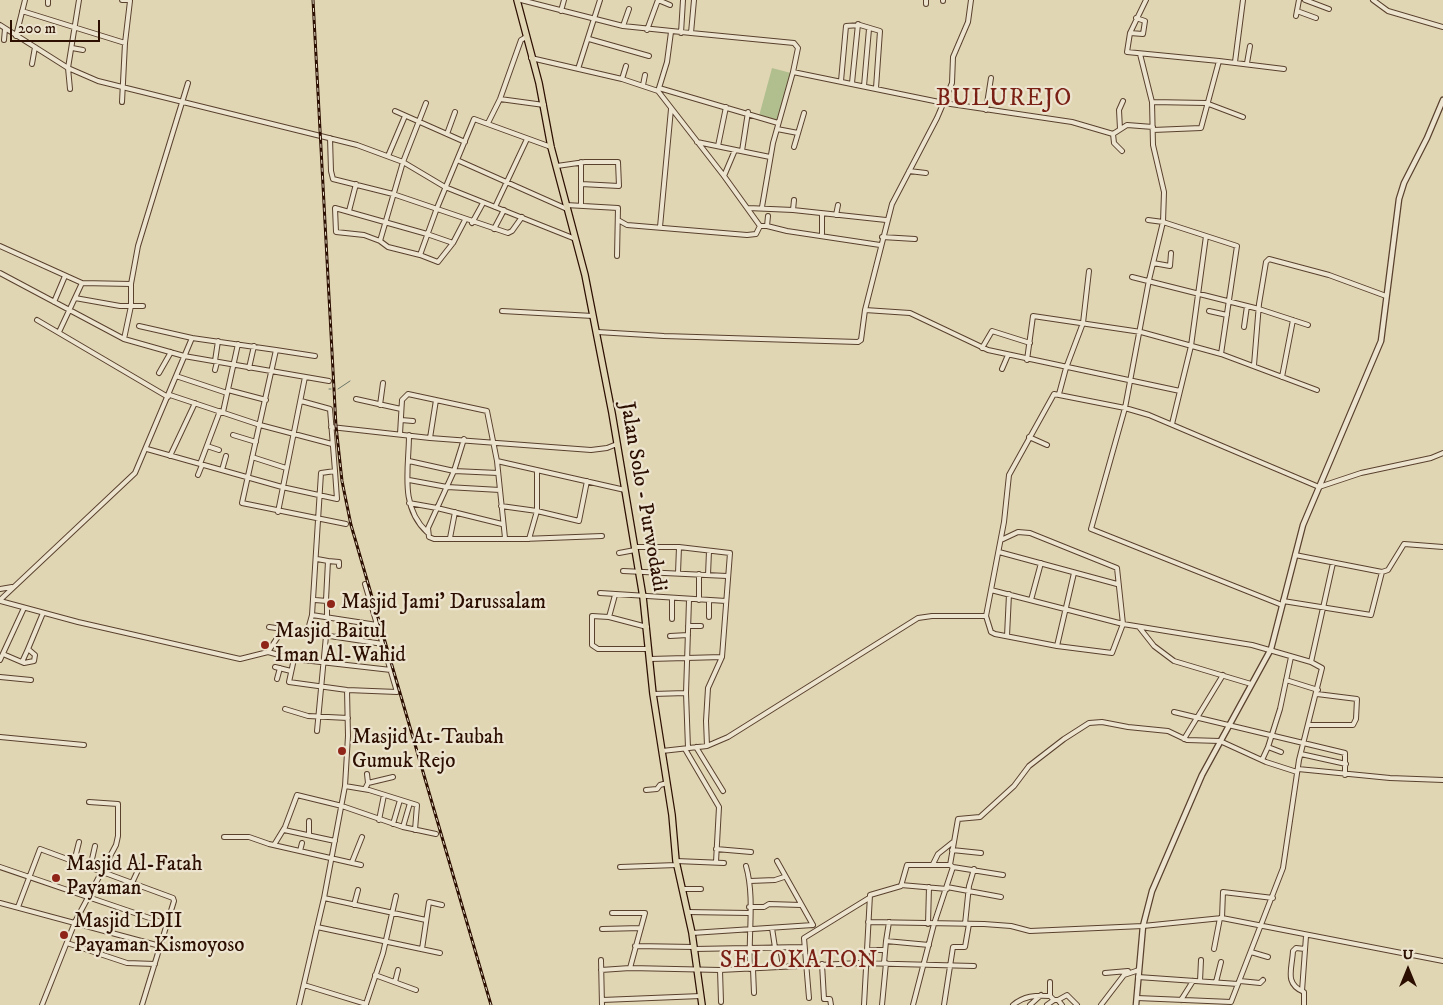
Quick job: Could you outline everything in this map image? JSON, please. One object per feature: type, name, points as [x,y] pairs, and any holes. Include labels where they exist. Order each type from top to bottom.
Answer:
[{"type":"main road","name":"Jalan Solo - Purwodadi","points":[[517,0],[544,104],[573,238],[597,332],[639,571],[647,627],[652,694],[667,784],[677,863],[692,933],[702,1005]]},
{"type":"street","points":[[16,36],[25,0]]},
{"type":"street","points":[[70,89],[68,68],[79,0]]},
{"type":"street","points":[[122,0],[130,1],[125,43],[122,102]]},
{"type":"street","points":[[521,0],[539,2],[561,11],[594,20],[647,30],[792,42],[798,48],[770,157],[762,208]]},
{"type":"street","points":[[561,11],[564,0]]},
{"type":"street","points":[[578,69],[600,0]]},
{"type":"street","points":[[647,30],[657,0],[670,4]]},
{"type":"street","points":[[681,33],[683,0]]},
{"type":"street","points":[[691,33],[694,0]]},
{"type":"street","points":[[597,332],[858,342],[861,340],[865,310],[886,220],[952,83],[953,56],[968,22],[971,0]]},
{"type":"street","points":[[1146,0],[1130,33],[1127,52],[1247,63],[1284,69]]},
{"type":"street","points":[[1235,62],[1243,0]]},
{"type":"street","points":[[1299,0],[1296,14],[1316,18]]},
{"type":"street","points":[[1305,0],[1329,9]]},
{"type":"street","points":[[1372,0],[1388,11],[1443,27]]},
{"type":"street","points":[[623,26],[629,9]]},
{"type":"street","points":[[22,11],[125,43]]},
{"type":"street","points":[[682,14],[694,14]]},
{"type":"street","points":[[1130,33],[1144,34],[1145,21],[1136,18]]},
{"type":"street","points":[[841,81],[846,26],[858,24],[869,30],[880,31],[876,88]]},
{"type":"street","points":[[852,83],[858,24]]},
{"type":"street","points":[[0,25],[68,68],[98,81],[330,138],[388,156],[403,162],[445,187],[573,238]]},
{"type":"street","points":[[4,40],[5,29]]},
{"type":"street","points":[[864,86],[869,30]]},
{"type":"street","points":[[671,32],[666,62],[658,89],[671,109],[724,176],[760,226]]},
{"type":"street","points":[[488,123],[500,99],[521,40],[526,36]]},
{"type":"street","points":[[589,39],[649,56]]},
{"type":"street","points":[[1247,63],[1250,46]]},
{"type":"street","points":[[32,64],[36,47]]},
{"type":"street","points":[[72,48],[83,50]]},
{"type":"street","points":[[843,52],[856,53]]},
{"type":"street","points":[[867,54],[878,55]]},
{"type":"street","points":[[1140,54],[1152,102],[1154,152],[1164,192],[1163,222],[1149,280],[1141,332],[1125,408],[1091,529],[1283,603],[1371,615],[1382,572]]},
{"type":"street","points":[[531,58],[622,79],[748,112],[778,123]]},
{"type":"street","points":[[1113,134],[1127,125],[1153,128],[1200,129],[1218,61]]},
{"type":"street","points":[[622,79],[626,66]]},
{"type":"street","points":[[793,72],[944,103],[1072,122],[1113,134]]},
{"type":"street","points":[[643,85],[645,75]]},
{"type":"street","points":[[986,110],[991,78]]},
{"type":"street","points":[[124,339],[132,306],[131,284],[138,246],[188,83]]},
{"type":"street","points":[[500,99],[544,104]]},
{"type":"street","points":[[1136,1005],[1143,926],[1152,891],[1220,740],[1271,650],[1303,525],[1381,341],[1400,194],[1443,100]]},
{"type":"street","points":[[1120,129],[1119,110],[1123,101]]},
{"type":"street","points":[[1152,102],[1206,103],[1243,117]]},
{"type":"street","points":[[380,241],[403,162],[426,103]]},
{"type":"street","points":[[718,146],[726,107]]},
{"type":"street","points":[[660,227],[671,109]]},
{"type":"street","points":[[395,111],[464,142]]},
{"type":"street","points":[[447,134],[455,112]]},
{"type":"street","points":[[742,151],[748,112]]},
{"type":"street","points":[[794,147],[804,113]]},
{"type":"street","points":[[388,156],[405,116]]},
{"type":"street","points":[[420,255],[445,187],[474,119],[552,147]]},
{"type":"street","points":[[777,128],[798,133]]},
{"type":"street","points":[[1113,134],[1114,143],[1122,151]]},
{"type":"street","points":[[330,138],[332,178],[393,194],[437,208],[472,223],[510,233],[522,218]]},
{"type":"street","points":[[495,207],[527,139]]},
{"type":"street","points":[[698,142],[770,157]]},
{"type":"street","points":[[724,176],[735,150]]},
{"type":"street","points":[[457,160],[566,207],[616,207],[618,210],[617,256]]},
{"type":"street","points":[[557,166],[580,162],[616,161],[619,166],[618,186],[581,184]]},
{"type":"street","points":[[580,162],[581,206]]},
{"type":"street","points":[[909,171],[926,173]]},
{"type":"street","points":[[349,211],[356,184]]},
{"type":"street","points":[[793,210],[794,200]]},
{"type":"street","points":[[472,223],[484,203]]},
{"type":"street","points":[[836,215],[838,205]]},
{"type":"street","points":[[453,243],[385,221],[335,208],[335,231],[364,235],[380,241],[388,247],[439,262],[453,243],[465,220]]},
{"type":"street","points":[[748,208],[793,210],[886,220]]},
{"type":"street","points":[[494,229],[504,210]]},
{"type":"street","points":[[822,214],[822,234]]},
{"type":"street","points":[[767,226],[768,216]]},
{"type":"street","points":[[618,220],[626,225],[754,235],[760,226]]},
{"type":"street","points":[[1148,220],[1163,222],[1237,246],[1221,354]]},
{"type":"street","points":[[760,226],[787,231],[822,234],[880,245]]},
{"type":"street","points":[[1172,424],[1191,346],[1206,236]]},
{"type":"street","points":[[882,237],[915,239]]},
{"type":"street","points":[[0,246],[82,283],[131,284]]},
{"type":"street","points":[[1153,263],[1170,266],[1172,253]]},
{"type":"street","points":[[1254,365],[1259,309],[1266,262],[1272,258],[1329,275],[1386,296]]},
{"type":"street","points":[[1059,394],[1066,368],[1083,322],[1089,271]]},
{"type":"street","points":[[0,272],[124,339],[184,356],[329,381]]},
{"type":"street","points":[[54,302],[65,276]]},
{"type":"street","points":[[1132,276],[1259,309],[1308,325]]},
{"type":"street","points":[[59,332],[82,283]]},
{"type":"street","points":[[75,298],[143,306]]},
{"type":"street","points":[[1244,327],[1247,306]]},
{"type":"street","points":[[865,310],[899,311],[916,315],[982,348],[1027,360],[1180,391]]},
{"type":"street","points":[[502,311],[594,316]]},
{"type":"street","points":[[1209,311],[1227,315]]},
{"type":"street","points":[[1027,360],[1033,316],[1141,332],[1221,354],[1317,390]]},
{"type":"street","points":[[37,320],[169,396],[260,425],[332,444]]},
{"type":"street","points":[[1282,377],[1293,320]]},
{"type":"street","points":[[139,326],[192,338],[315,356]]},
{"type":"street","points":[[982,348],[992,331],[1030,343]]},
{"type":"street","points":[[192,338],[139,467],[104,503],[0,600],[44,613],[240,659],[268,652],[323,663],[391,670]]},
{"type":"street","points":[[215,370],[218,341]]},
{"type":"street","points":[[198,475],[228,391],[238,344]]},
{"type":"street","points":[[250,368],[254,346]]},
{"type":"street","points":[[276,350],[266,400],[246,477],[242,503],[278,512],[346,524]]},
{"type":"street","points":[[159,373],[171,352]]},
{"type":"street","points":[[1002,369],[1008,355]]},
{"type":"street","points":[[176,376],[266,400]]},
{"type":"street","points":[[278,512],[305,377]]},
{"type":"street","points":[[380,405],[383,383]]},
{"type":"street","points":[[400,434],[402,399],[408,394],[487,411],[497,461],[502,524],[505,538]]},
{"type":"street","points":[[1002,540],[1018,532],[1030,533],[1080,555],[1114,566],[1118,572],[1117,584],[1122,604],[1123,624],[1112,653],[1057,646],[990,632],[986,616],[1002,540],[1009,475],[1052,394],[1125,408],[1172,424],[1319,487],[1361,473],[1420,461],[1443,453]]},
{"type":"street","points":[[356,399],[401,409]]},
{"type":"street","points":[[430,438],[436,400]]},
{"type":"street","points":[[147,449],[320,497],[338,498],[330,409],[301,401]]},
{"type":"street","points":[[170,456],[195,403]]},
{"type":"street","points":[[401,420],[413,421]]},
{"type":"street","points":[[331,427],[430,438],[464,438],[596,450],[617,444]]},
{"type":"street","points":[[233,435],[256,442]]},
{"type":"street","points":[[410,435],[409,504],[420,525],[431,539],[528,539],[602,536]]},
{"type":"street","points":[[1029,437],[1047,445]]},
{"type":"street","points":[[427,532],[454,471],[464,438]]},
{"type":"street","points":[[207,446],[219,450]]},
{"type":"street","points":[[222,470],[226,456]]},
{"type":"street","points":[[252,457],[286,468]]},
{"type":"street","points":[[497,461],[625,490]]},
{"type":"street","points":[[409,462],[454,471],[498,473]]},
{"type":"street","points":[[528,539],[537,511],[537,470]]},
{"type":"street","points":[[307,633],[315,600],[322,472],[335,471]]},
{"type":"street","points":[[409,480],[447,487],[500,490]]},
{"type":"street","points":[[502,506],[537,511],[580,521],[587,481]]},
{"type":"street","points":[[409,504],[437,508],[502,524]]},
{"type":"street","points":[[450,538],[455,512]]},
{"type":"street","points":[[1295,555],[1382,572],[1388,570],[1404,544],[1443,547]]},
{"type":"street","points":[[678,573],[679,547]]},
{"type":"street","points":[[619,553],[635,549],[679,547],[730,553],[722,657],[708,688],[707,746]]},
{"type":"street","points":[[708,575],[709,551]]},
{"type":"street","points":[[999,552],[1117,584]]},
{"type":"street","points":[[317,560],[339,562],[339,566]]},
{"type":"street","points":[[327,617],[328,561]]},
{"type":"street","points":[[1312,662],[1322,607],[1333,563]]},
{"type":"street","points":[[1031,600],[1041,564]]},
{"type":"street","points":[[623,571],[727,576]]},
{"type":"street","points":[[1057,646],[1064,609],[1074,573]]},
{"type":"street","points":[[699,574],[699,600]]},
{"type":"street","points":[[296,659],[288,682],[347,690],[396,692],[365,584]]},
{"type":"street","points":[[0,589],[12,587]]},
{"type":"street","points":[[991,590],[1123,624],[1271,650],[1312,662],[1322,668],[1297,770],[1283,868],[1231,1004],[1136,998]]},
{"type":"street","points":[[600,593],[726,601]]},
{"type":"street","points":[[1007,636],[1009,594]]},
{"type":"street","points":[[609,617],[615,595]]},
{"type":"street","points":[[672,598],[672,619]]},
{"type":"street","points":[[315,600],[326,600]]},
{"type":"street","points":[[689,600],[686,659],[686,749],[717,801],[720,813],[716,862]]},
{"type":"street","points":[[709,600],[709,617]]},
{"type":"street","points":[[0,660],[2,651],[24,608]]},
{"type":"street","points":[[22,662],[44,613]]},
{"type":"street","points":[[312,615],[378,625]]},
{"type":"street","points":[[662,751],[707,746],[732,734],[918,618],[932,616],[986,616]]},
{"type":"street","points":[[647,627],[609,617],[592,617],[592,645],[594,648],[649,649]]},
{"type":"street","points":[[688,626],[701,626]]},
{"type":"street","points":[[269,627],[383,644]]},
{"type":"street","points":[[1139,627],[1167,658],[1251,684]]},
{"type":"street","points":[[268,652],[283,629]]},
{"type":"street","points":[[670,636],[688,635]]},
{"type":"street","points":[[317,732],[326,636]]},
{"type":"street","points":[[2,651],[22,662],[30,663],[34,661],[35,655],[28,649]]},
{"type":"street","points":[[1262,760],[1272,736],[1291,656]]},
{"type":"street","points":[[650,659],[722,657]]},
{"type":"street","points":[[277,679],[277,668],[291,671]]},
{"type":"street","points":[[1184,739],[1223,675]]},
{"type":"street","points":[[0,677],[30,680]]},
{"type":"street","points":[[1286,680],[1317,692],[1357,699],[1356,720],[1352,726],[1309,725]]},
{"type":"street","points":[[299,1005],[324,898],[342,806],[345,786],[348,718],[347,690]]},
{"type":"street","points":[[652,694],[686,693]]},
{"type":"street","points":[[286,709],[318,718],[348,718]]},
{"type":"street","points":[[1174,712],[1346,753],[1345,775]]},
{"type":"street","points":[[913,1005],[934,924],[947,888],[958,819],[980,817],[1014,786],[1029,766],[1084,724],[1102,722],[1128,728],[1168,731],[1184,739],[1220,740],[1262,760],[1297,770],[1345,775],[1443,780]]},
{"type":"street","points":[[0,737],[84,745]]},
{"type":"street","points":[[696,747],[723,792]]},
{"type":"street","points":[[1268,747],[1281,752]]},
{"type":"street","points":[[1324,759],[1327,748]]},
{"type":"street","points":[[1301,754],[1346,764]]},
{"type":"street","points":[[365,789],[368,783],[367,774]]},
{"type":"street","points":[[368,783],[392,777]]},
{"type":"street","points":[[646,790],[657,789],[660,785],[667,784]]},
{"type":"street","points":[[345,786],[365,789],[417,806],[415,830]]},
{"type":"street","points":[[274,845],[284,830],[297,795],[342,806],[403,827],[436,834]]},
{"type":"street","points":[[379,820],[384,795]]},
{"type":"street","points":[[393,824],[400,800]]},
{"type":"street","points":[[42,1005],[75,922],[112,854],[118,836],[119,806],[88,802]]},
{"type":"street","points":[[403,827],[410,803]]},
{"type":"street","points":[[309,821],[309,835]]},
{"type":"street","points":[[284,830],[335,841]]},
{"type":"street","points":[[224,837],[249,837],[274,845],[361,864]]},
{"type":"street","points":[[352,862],[362,837]]},
{"type":"street","points":[[74,862],[79,842]]},
{"type":"street","points":[[300,851],[302,842]]},
{"type":"street","points":[[933,864],[938,854],[953,842]]},
{"type":"street","points":[[90,868],[95,846]]},
{"type":"street","points":[[18,907],[40,849],[174,899],[142,1005]]},
{"type":"street","points":[[716,849],[750,852]]},
{"type":"street","points":[[952,850],[981,853]]},
{"type":"street","points":[[777,861],[784,877],[817,931]]},
{"type":"street","points":[[620,867],[724,862]]},
{"type":"street","points":[[810,998],[803,947],[804,938],[876,892],[893,890],[901,884],[906,865],[933,864],[1003,875]]},
{"type":"street","points":[[132,883],[140,866]]},
{"type":"street","points":[[746,866],[750,880],[748,948],[754,992]]},
{"type":"street","points":[[0,867],[167,924]]},
{"type":"street","points":[[944,1005],[953,947],[965,947],[969,891],[974,869]]},
{"type":"street","points":[[750,880],[775,880],[784,877]]},
{"type":"street","points":[[901,884],[947,888],[1001,896]]},
{"type":"street","points":[[928,924],[929,887]]},
{"type":"street","points":[[682,889],[701,889]]},
{"type":"street","points":[[354,905],[358,890]]},
{"type":"street","points":[[1214,949],[1221,918],[1223,892],[1273,898]]},
{"type":"street","points":[[304,985],[367,1005],[396,896]]},
{"type":"street","points":[[324,898],[426,920]]},
{"type":"street","points":[[864,1005],[869,898]]},
{"type":"street","points":[[422,950],[428,902],[442,905]]},
{"type":"street","points":[[0,903],[160,946]]},
{"type":"street","points":[[749,907],[764,907],[769,904],[801,905]]},
{"type":"street","points":[[687,912],[749,913]]},
{"type":"street","points":[[612,913],[645,913],[630,968]]},
{"type":"street","points":[[882,1005],[887,922],[885,916]]},
{"type":"street","points":[[868,922],[1011,926],[1030,931],[1143,926],[1221,918],[1306,936],[1443,961]]},
{"type":"street","points":[[692,933],[812,925]]},
{"type":"street","points":[[317,927],[440,953]]},
{"type":"street","points":[[602,929],[641,928]]},
{"type":"street","points":[[772,928],[778,968]]},
{"type":"street","points":[[1302,991],[1306,936]]},
{"type":"street","points":[[886,941],[929,945]]},
{"type":"street","points":[[66,943],[126,963],[155,964]]},
{"type":"street","points":[[635,946],[694,948],[803,947]]},
{"type":"street","points":[[1304,1005],[1306,996],[1302,991],[1292,986],[1290,982],[1294,951],[1296,948],[1305,949]]},
{"type":"street","points":[[868,950],[885,950]]},
{"type":"street","points":[[1251,952],[1268,957]]},
{"type":"street","points":[[601,960],[602,1002],[701,996]]},
{"type":"street","points":[[1200,981],[1201,960]]},
{"type":"street","points":[[1216,982],[1221,962]]},
{"type":"street","points":[[601,970],[630,968],[698,971],[867,963],[974,966]]},
{"type":"street","points":[[822,964],[824,999],[830,999],[831,1005]]},
{"type":"street","points":[[395,982],[398,970]]},
{"type":"street","points":[[720,970],[721,1002]]},
{"type":"street","points":[[1105,973],[1139,970]]},
{"type":"street","points":[[1101,1005],[1124,975],[1132,971]]},
{"type":"street","points":[[375,975],[416,990]]},
{"type":"street","points":[[1138,977],[1216,982],[1261,983],[1263,980]]},
{"type":"street","points":[[1181,1000],[1194,981]]},
{"type":"street","points":[[1050,982],[1054,998],[1062,1005]]},
{"type":"street","points":[[1030,1005],[1041,995]]},
{"type":"street","points":[[1013,1005],[1024,997],[1041,995],[1054,998],[1067,995],[1077,1005]]},
{"type":"street","points":[[1047,1005],[1054,998]]},
{"type":"street","points":[[1168,1000],[1168,1005]]},
{"type":"green space","points":[[772,68],[791,73],[777,121],[759,116]]},
{"type":"waterway","points":[[338,389],[350,381]]},
{"type":"railway","points":[[313,0],[336,426],[342,481],[351,525],[491,1005]]},
{"type":"place","name":"Masjid Jami' Darussalam","points":[[331,604]]},
{"type":"place","name":"Masjid Baitul Iman Al-Wahid","points":[[265,645]]},
{"type":"place","name":"Masjid At-Taubah Gumuk Rejo","points":[[342,751]]},
{"type":"place","name":"Masjid Al-Fatah Payaman","points":[[56,878]]},
{"type":"place","name":"Masjid LDII Payaman Kismoyoso","points":[[64,935]]},
{"type":"district","name":"BULUREJO","points":[[1004,100]]},
{"type":"district","name":"SELOKATON","points":[[799,962]]}]
